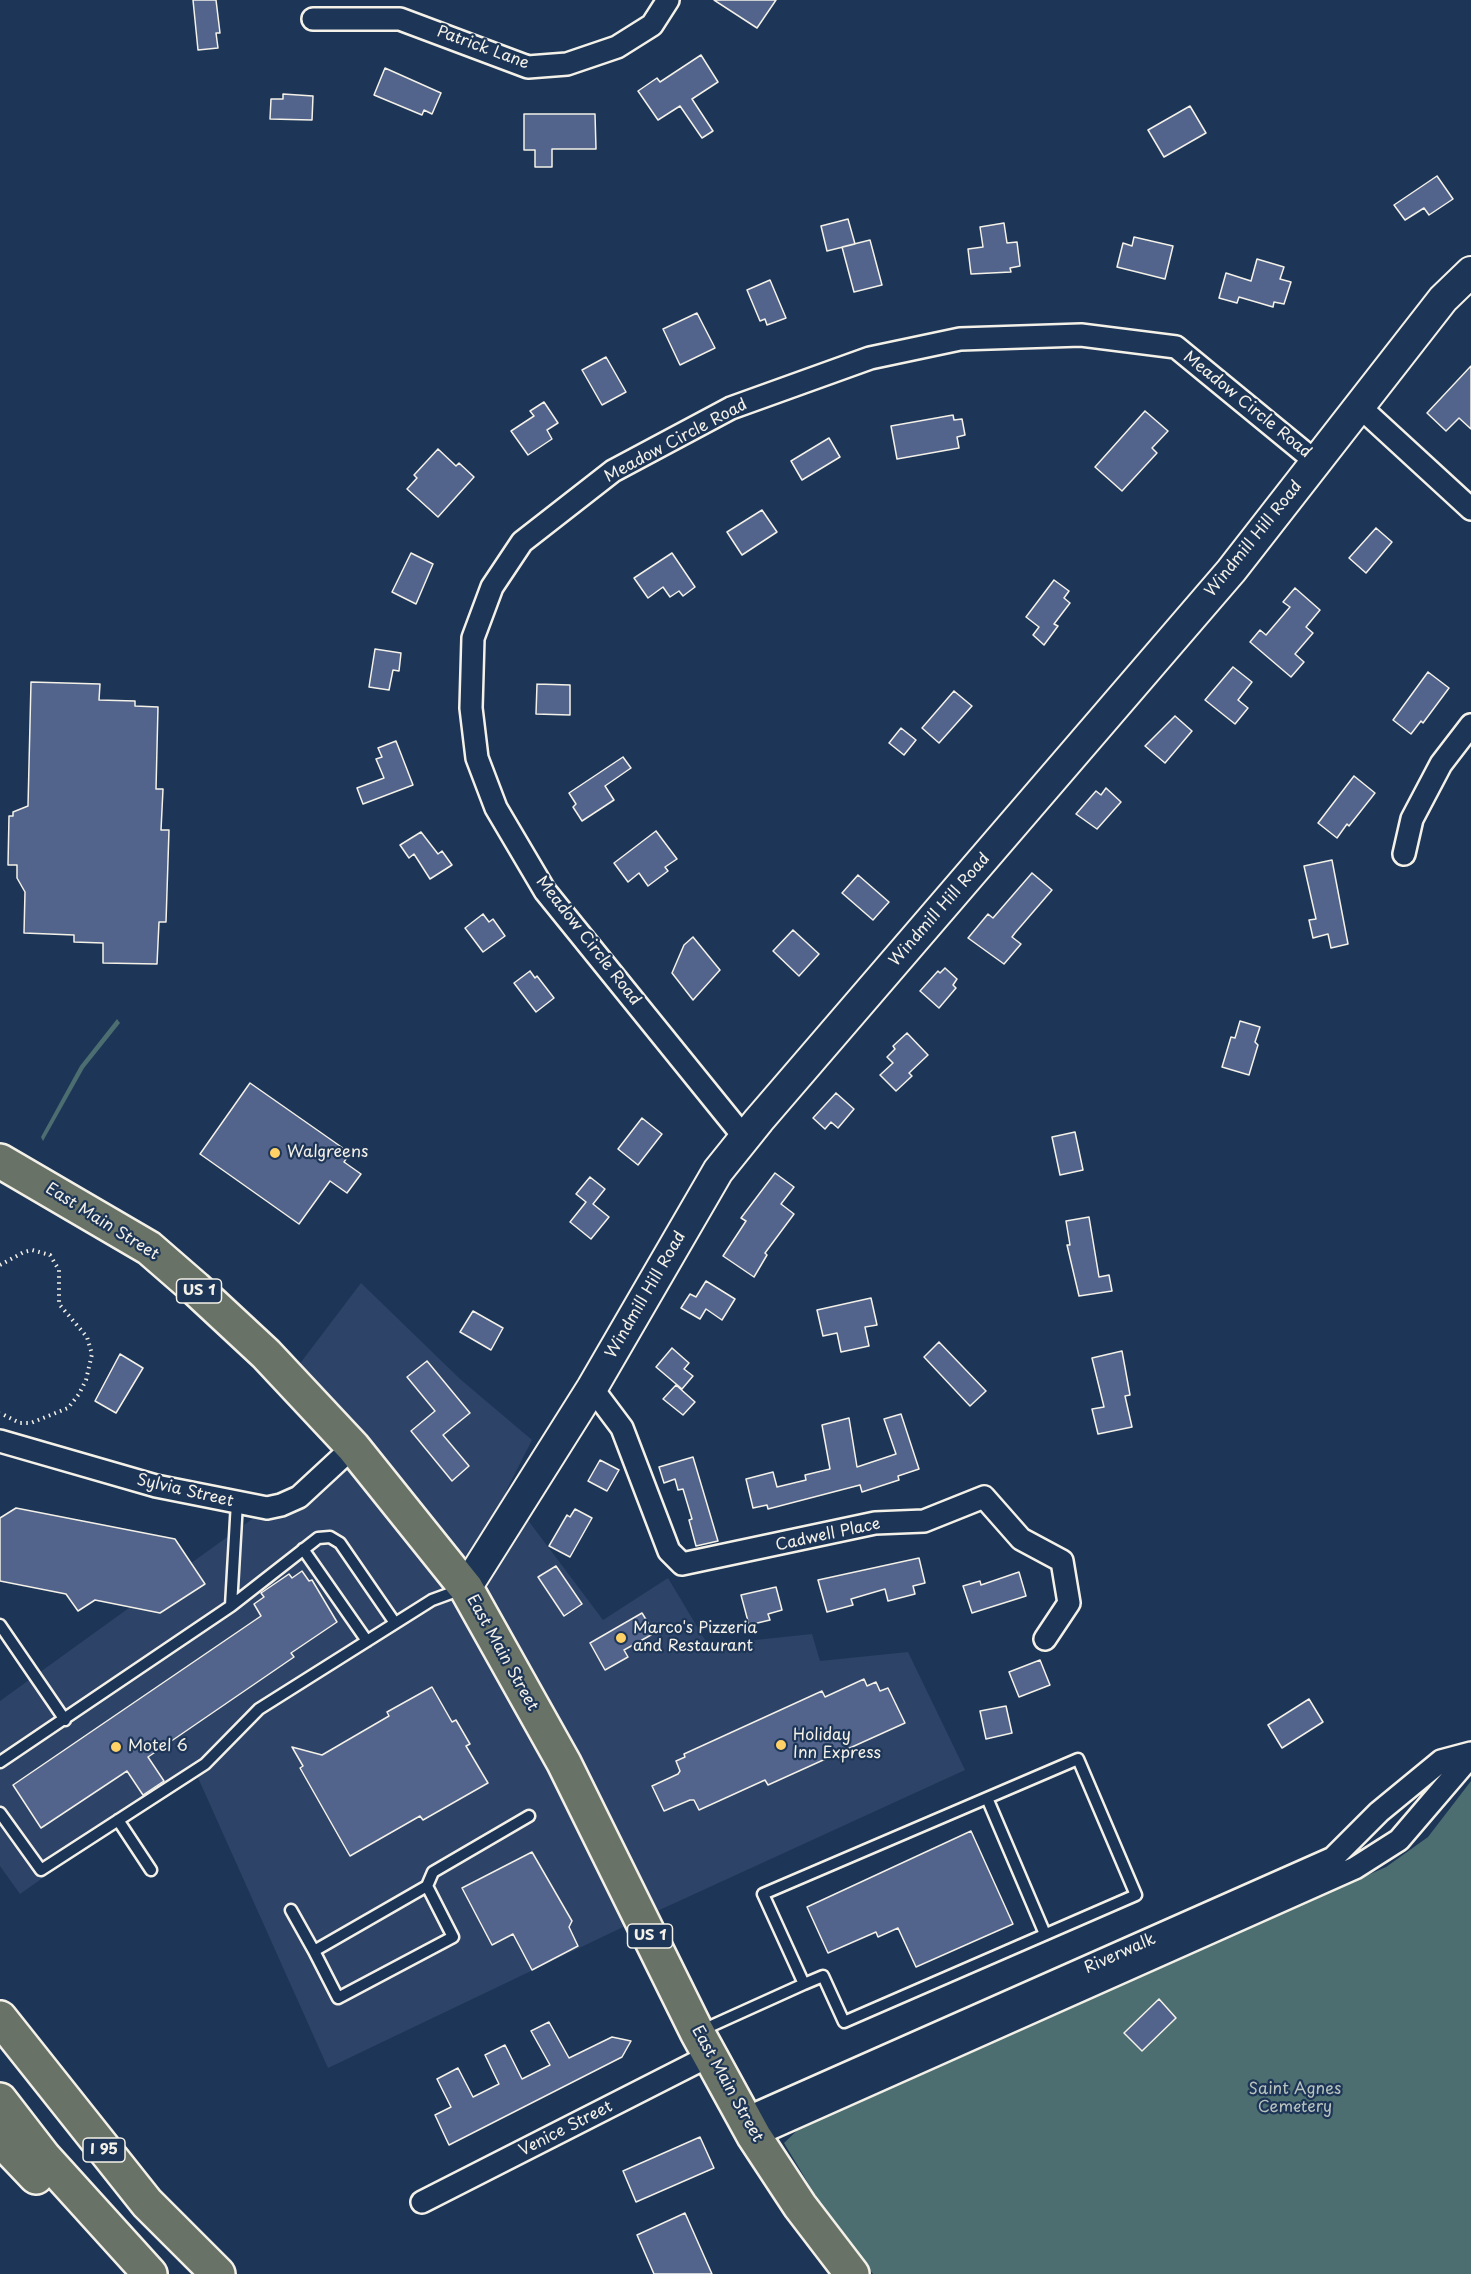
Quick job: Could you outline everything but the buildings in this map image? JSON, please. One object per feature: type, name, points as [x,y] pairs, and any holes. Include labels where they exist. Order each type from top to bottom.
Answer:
[{"type":"main road","name":"East Main Street","points":[[0,1161],[149,1248],[266,1354],[353,1447],[466,1588],[564,1762],[703,2044],[749,2127],[800,2206],[852,2274]]},
{"type":"main road","name":"I 95","points":[[0,2018],[147,2203],[218,2274]]},
{"type":"main road","points":[[0,2100],[44,2157],[150,2274]]},
{"type":"main road","points":[[0,2139],[134,2274]]},
{"type":"street","name":"Patrick Lane","points":[[313,19],[400,19],[528,67],[567,64],[617,47],[652,25],[668,0]]},
{"type":"street","name":"Windmill Hill Road","points":[[466,1588],[592,1388],[718,1171],[744,1137],[1231,571],[1443,298],[1471,272]]},
{"type":"street","name":"Meadow Circle Road","points":[[744,1137],[545,891],[496,808],[477,758],[471,708],[473,638],[492,587],[522,542],[613,471],[732,408],[870,358],[960,339],[1082,335],[1176,347],[1316,462]]},
{"type":"street","points":[[1359,406],[1471,509]]},
{"type":"street","points":[[1404,854],[1412,819],[1441,764],[1471,725]]},
{"type":"street","name":"Cadwell Place","points":[[592,1388],[622,1428],[669,1551],[682,1564],[875,1523],[924,1521],[984,1497],[1021,1539],[1062,1561],[1069,1603],[1045,1639]]},
{"type":"street","name":"Sylvia Street","points":[[0,1441],[156,1486],[267,1508],[290,1502],[353,1447]]},
{"type":"street","name":"Riverwalk","points":[[749,2127],[1333,1858],[1379,1812],[1441,1761],[1471,1753]]},
{"type":"street","name":"Riverwalk","points":[[749,2127],[1355,1868],[1399,1840],[1464,1764],[1471,1759]]},
{"type":"street","name":"Venice Street","points":[[422,2202],[703,2044]]},
{"type":"lane","points":[[231,1606],[237,1502]]},
{"type":"lane","points":[[0,1762],[231,1606],[318,1538],[330,1537],[340,1543],[395,1623]]},
{"type":"lane","points":[[303,1549],[367,1641]]},
{"type":"lane","points":[[0,1813],[41,1870],[205,1764],[259,1709],[432,1600],[450,1591],[466,1588]]},
{"type":"lane","points":[[0,1625],[65,1720]]},
{"type":"lane","points":[[703,2044],[804,1984],[823,1976],[844,2022],[1136,1894],[1078,1759],[763,1894],[804,1984]]},
{"type":"lane","points":[[987,1798],[1045,1934]]},
{"type":"lane","points":[[314,1951],[427,1886],[433,1872],[529,1816]]},
{"type":"lane","points":[[118,1820],[152,1870]]},
{"type":"lane","points":[[291,1910],[338,1998],[453,1937],[427,1886]]},
{"type":"path","points":[[0,1264],[32,1250],[50,1255],[59,1270],[59,1304],[87,1337],[92,1354],[86,1380],[68,1407],[31,1424],[0,1413]]},
{"type":"shaded area","points":[[361,1283],[460,1379],[532,1440],[506,1491],[603,1620],[668,1578],[708,1645],[812,1634],[820,1661],[908,1652],[965,1770],[642,1918],[328,2068],[195,1771],[20,1894],[0,1866],[0,1701],[352,1447],[289,1378]]},
{"type":"green space","points":[[117,1019],[120,1023],[84,1068],[43,1141],[41,1137],[80,1066]]},
{"type":"green space","name":"Saint Agnes Cemetery","points":[[1471,1781],[1471,2274],[873,2274],[832,2223],[784,2143],[806,2122],[1386,1867],[1428,1837]]},
{"type":"place","name":"Walgreens","points":[[275,1153]]},
{"type":"place","name":"Marco's Pizzeria and Restaurant","points":[[621,1638]]},
{"type":"place","name":"Holiday Inn Express","points":[[781,1745]]},
{"type":"place","name":"Motel 6","points":[[116,1747]]}]
